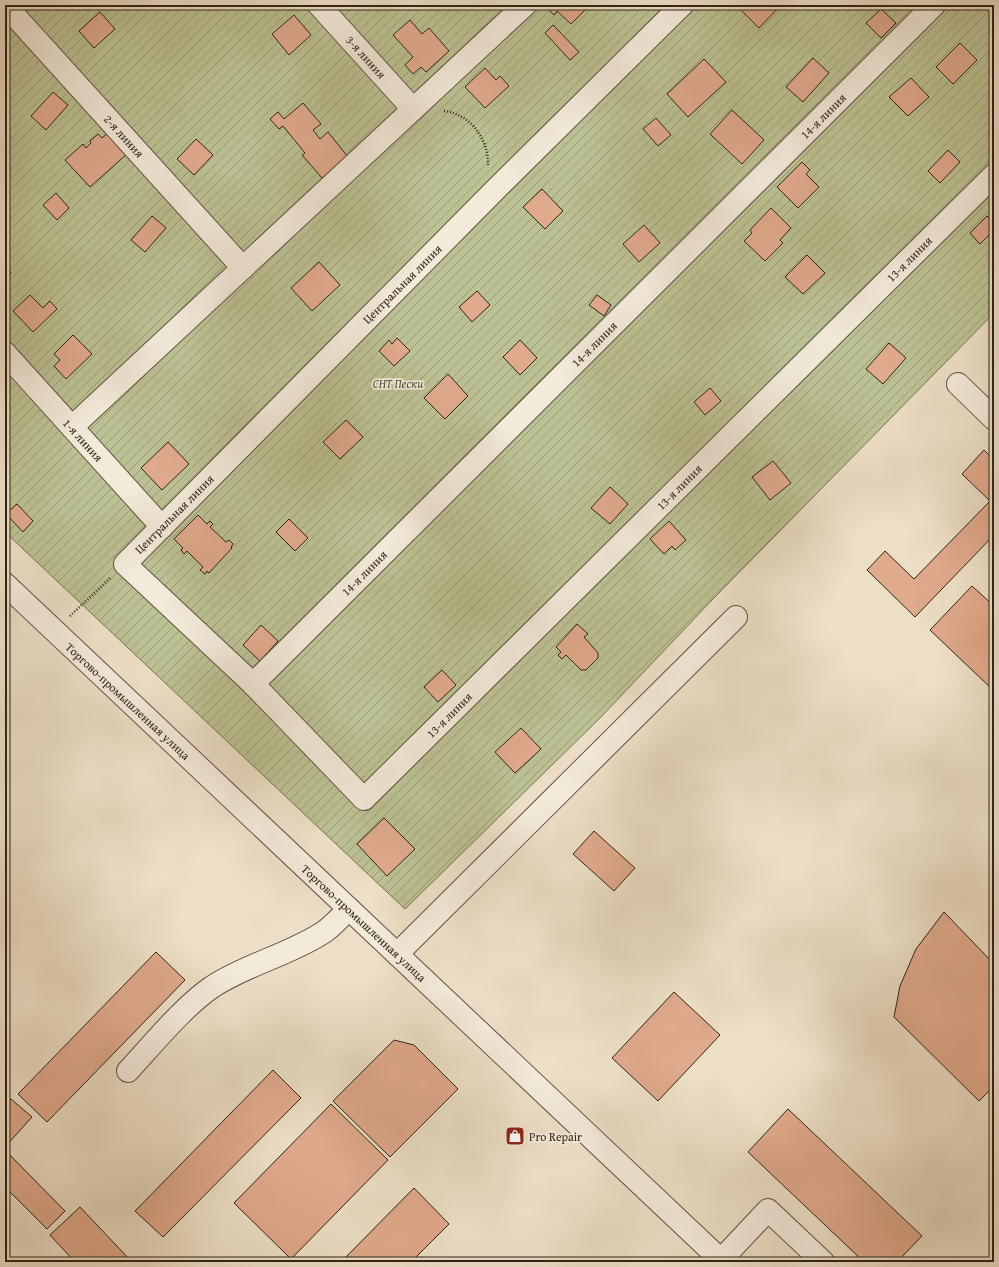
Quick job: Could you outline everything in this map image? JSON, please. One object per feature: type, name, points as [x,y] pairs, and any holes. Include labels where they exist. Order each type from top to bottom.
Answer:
[{"type":"street","name":"2-я линия","points":[[5,5],[243,268]]},
{"type":"street","name":"3-я линия","points":[[319,5],[413,109]]},
{"type":"street","points":[[72,427],[525,5]]},
{"type":"street","name":"Центральная линия","points":[[253,684],[125,564],[487,198],[682,5]]},
{"type":"street","name":"14-я линия","points":[[253,684],[934,5]]},
{"type":"street","name":"13-я линия","points":[[253,684],[364,799],[994,175]]},
{"type":"street","name":"1-я линия","points":[[5,353],[162,527]]},
{"type":"street","points":[[958,384],[994,419]]},
{"type":"street","name":"Торгово-промышленная улица","points":[[5,584],[722,1261]]},
{"type":"street","points":[[397,954],[736,617]]},
{"type":"street","points":[[128,1071],[188,1008],[212,987],[242,971],[297,947],[325,931],[349,909]]},
{"type":"street","points":[[722,1261],[768,1210],[823,1262]]},
{"type":"path","points":[[413,109],[447,111],[466,119],[479,132],[488,156],[487,198]]},
{"type":"path","points":[[72,615],[91,596]]},
{"type":"green space","name":"СНТ Пески","points":[[5,5],[994,5],[994,313],[712,600],[600,718],[405,909],[5,532]]},
{"type":"building","points":[[551,5],[590,5],[571,24],[557,11],[554,15],[547,8]]},
{"type":"building","points":[[736,5],[781,5],[759,28]]},
{"type":"building","points":[[881,9],[896,23],[881,38],[866,23]]},
{"type":"building","points":[[100,12],[115,29],[94,48],[79,31]]},
{"type":"building","points":[[294,15],[311,35],[289,55],[272,34]]},
{"type":"building","points":[[410,20],[422,34],[429,28],[449,51],[426,72],[421,67],[413,74],[405,65],[413,57],[393,35]]},
{"type":"building","points":[[553,25],[579,52],[570,60],[545,33]]},
{"type":"building","points":[[960,43],[977,60],[953,84],[936,67]]},
{"type":"building","points":[[813,58],[829,73],[803,102],[786,87]]},
{"type":"building","points":[[704,59],[726,82],[688,117],[667,94]]},
{"type":"building","points":[[485,68],[496,80],[500,76],[509,86],[485,108],[465,87]]},
{"type":"building","points":[[911,78],[929,97],[908,116],[889,97]]},
{"type":"building","points":[[53,92],[68,105],[46,130],[31,116]]},
{"type":"building","points":[[303,103],[321,124],[313,130],[320,139],[328,132],[348,157],[322,178],[302,155],[305,153],[283,126],[279,129],[270,119],[278,112],[284,119]]},
{"type":"building","points":[[732,110],[764,140],[742,164],[710,134]]},
{"type":"building","points":[[656,118],[671,135],[658,146],[643,129]]},
{"type":"building","points":[[109,132],[128,153],[90,187],[65,160],[83,144],[86,148],[91,143],[90,141],[98,134],[102,138]]},
{"type":"building","points":[[196,139],[213,155],[194,175],[177,159]]},
{"type":"building","points":[[948,150],[960,162],[940,183],[928,171]]},
{"type":"building","points":[[802,162],[810,170],[806,174],[819,187],[798,208],[777,187]]},
{"type":"building","points":[[542,189],[563,211],[545,229],[523,207]]},
{"type":"building","points":[[56,193],[69,208],[57,220],[43,205]]},
{"type":"building","points":[[771,208],[791,228],[780,240],[783,243],[765,261],[744,241],[752,233],[750,230]]},
{"type":"building","points":[[152,216],[166,228],[145,252],[131,240]]},
{"type":"building","points":[[987,216],[994,223],[994,230],[980,244],[970,233]]},
{"type":"building","points":[[644,225],[660,243],[639,262],[623,244]]},
{"type":"building","points":[[807,255],[825,273],[803,294],[785,277]]},
{"type":"building","points":[[319,262],[340,285],[312,311],[291,288]]},
{"type":"building","points":[[5,266],[11,273],[5,278]]},
{"type":"building","points":[[477,291],[490,305],[472,322],[459,307]]},
{"type":"building","points":[[30,295],[43,308],[50,301],[57,309],[33,332],[13,311]]},
{"type":"building","points":[[597,295],[611,305],[604,316],[589,305]]},
{"type":"building","points":[[73,335],[92,354],[66,379],[54,366],[60,360],[54,354]]},
{"type":"building","points":[[397,338],[410,351],[394,366],[379,351],[389,340],[392,344]]},
{"type":"building","points":[[520,340],[537,358],[520,375],[503,357]]},
{"type":"building","points":[[889,343],[906,358],[883,384],[866,369]]},
{"type":"building","points":[[448,374],[468,396],[445,419],[424,398]]},
{"type":"building","points":[[710,388],[721,401],[705,415],[694,402]]},
{"type":"building","points":[[346,420],[363,437],[340,459],[323,442]]},
{"type":"building","points":[[168,442],[189,464],[162,490],[141,468]]},
{"type":"building","points":[[984,450],[994,460],[994,535],[915,617],[867,570],[885,551],[914,579],[990,501],[962,474]]},
{"type":"building","points":[[773,461],[791,483],[770,500],[752,477]]},
{"type":"building","points":[[610,487],[628,504],[610,524],[591,508]]},
{"type":"building","points":[[17,504],[33,521],[23,532],[6,514]]},
{"type":"building","points":[[198,515],[207,524],[210,521],[213,524],[210,527],[226,542],[229,540],[233,544],[231,547],[232,548],[209,573],[207,571],[205,574],[200,570],[203,567],[187,551],[184,554],[181,550],[183,548],[174,539]]},
{"type":"building","points":[[289,519],[308,538],[295,551],[276,532]]},
{"type":"building","points":[[669,521],[686,540],[675,550],[672,546],[664,554],[650,539]]},
{"type":"building","points":[[972,586],[994,606],[994,691],[930,630]]},
{"type":"building","points":[[577,624],[588,634],[584,637],[598,653],[598,658],[586,670],[581,670],[566,655],[562,659],[558,655],[561,652],[556,647]]},
{"type":"building","points":[[261,625],[278,641],[260,661],[243,645]]},
{"type":"building","points":[[442,670],[456,685],[438,702],[424,687]]},
{"type":"building","points":[[521,728],[541,749],[515,773],[495,752]]},
{"type":"building","points":[[384,818],[415,849],[387,876],[357,844]]},
{"type":"building","points":[[594,831],[635,868],[614,891],[573,854]]},
{"type":"building","points":[[944,912],[994,964],[994,1086],[979,1101],[894,1017],[900,986],[916,949]]},
{"type":"building","points":[[156,952],[185,980],[47,1122],[18,1094]]},
{"type":"building","points":[[674,992],[720,1035],[658,1101],[612,1058]]},
{"type":"building","points":[[394,1040],[414,1045],[458,1089],[390,1157],[333,1101]]},
{"type":"building","points":[[273,1070],[301,1098],[163,1237],[135,1211]]},
{"type":"building","points":[[11,1099],[32,1117],[5,1147],[5,1105]]},
{"type":"building","points":[[331,1104],[388,1160],[291,1259],[234,1203]]},
{"type":"building","points":[[788,1109],[922,1236],[897,1262],[864,1262],[748,1152]]},
{"type":"building","points":[[5,1150],[65,1211],[47,1229],[5,1187]]},
{"type":"building","points":[[414,1188],[449,1224],[411,1262],[341,1262]]},
{"type":"building","points":[[80,1207],[132,1262],[75,1262],[50,1235]]},
{"type":"place","name":"Pro Repair","points":[[515,1136]]}]
